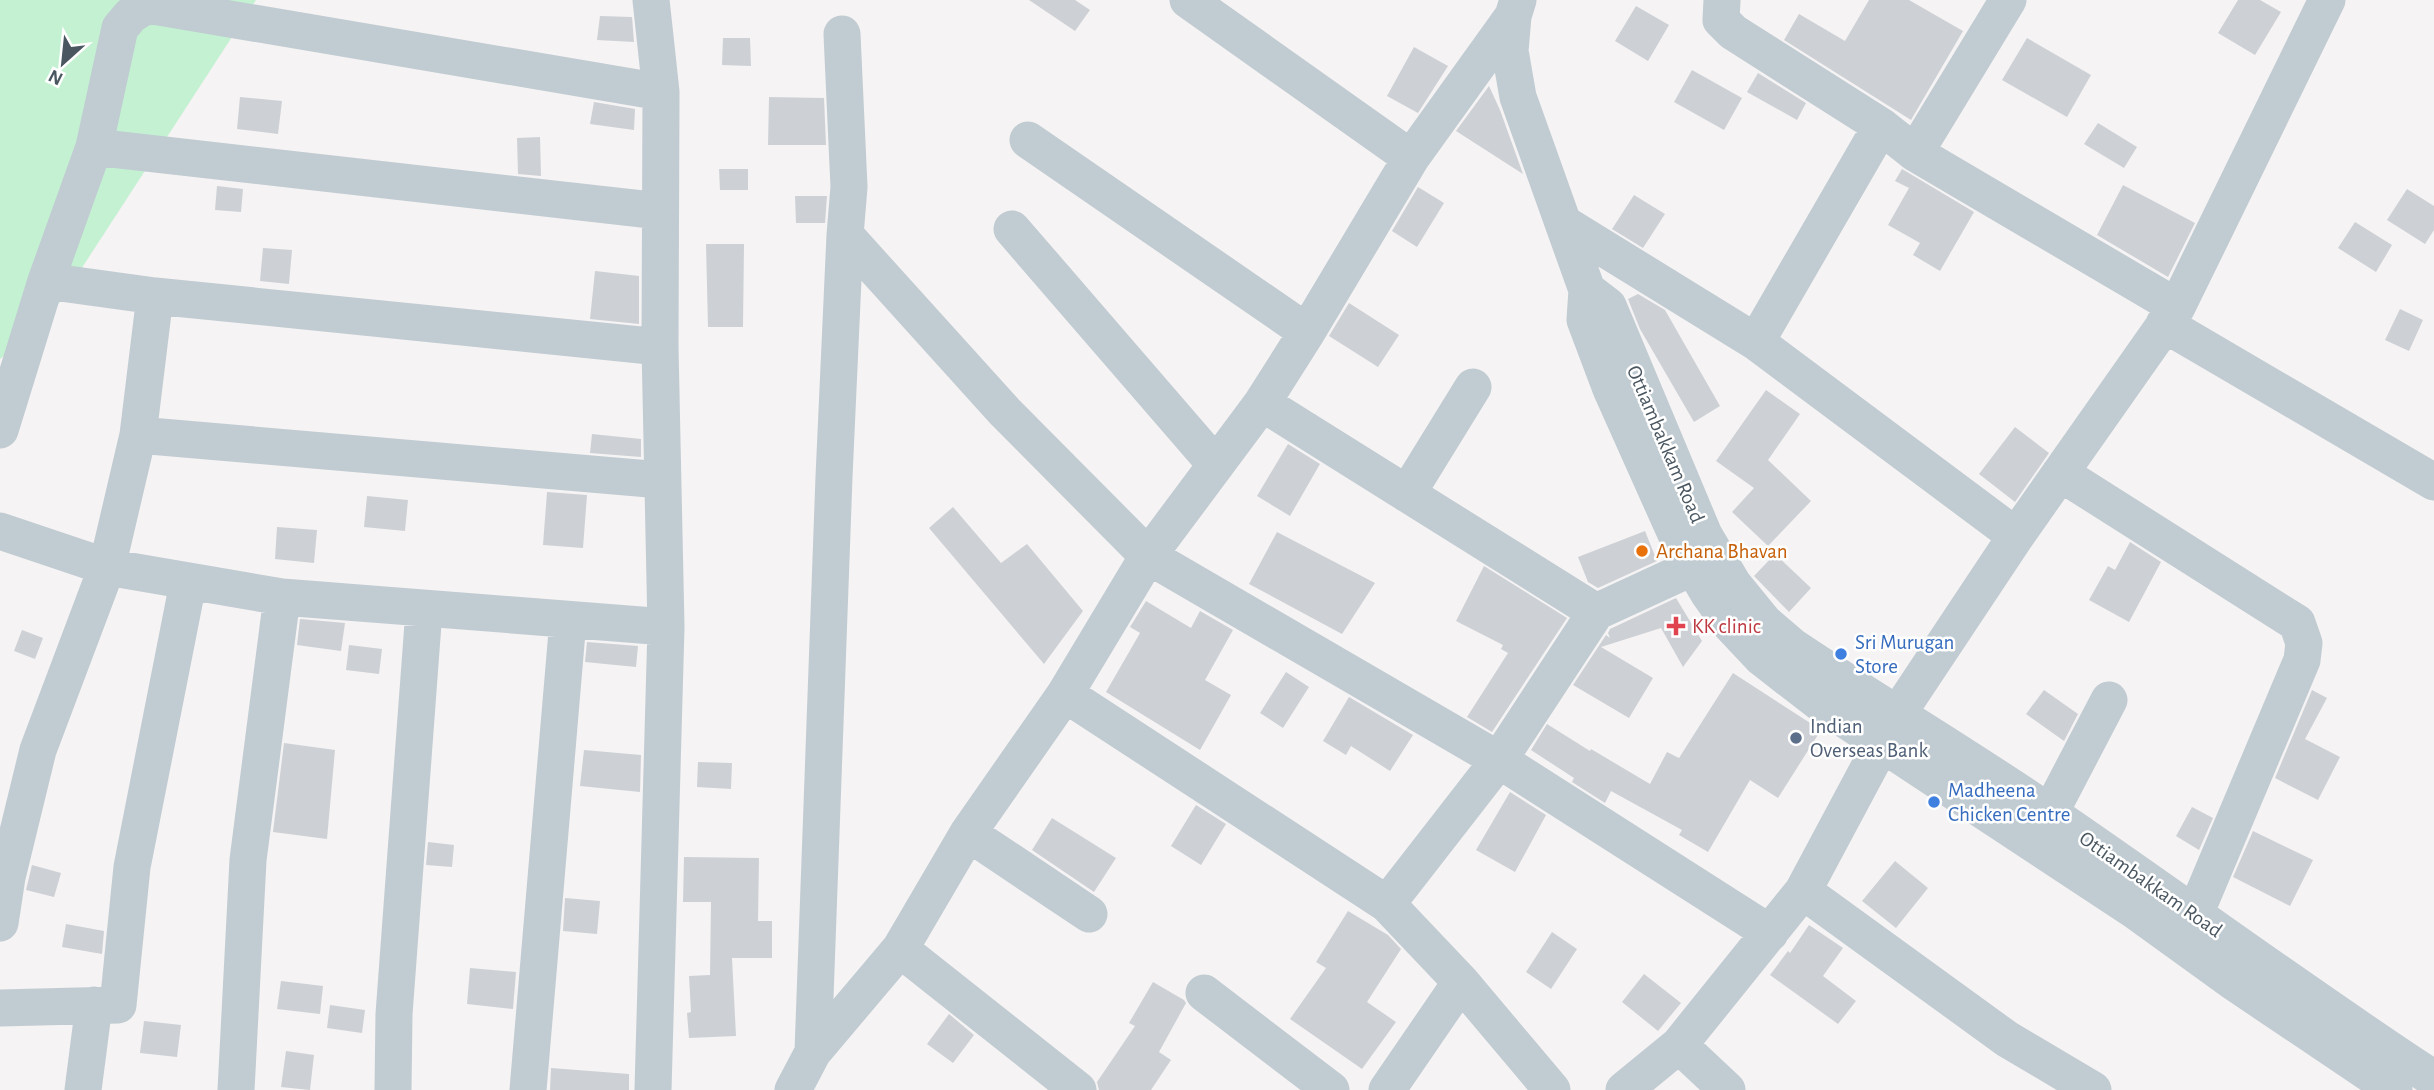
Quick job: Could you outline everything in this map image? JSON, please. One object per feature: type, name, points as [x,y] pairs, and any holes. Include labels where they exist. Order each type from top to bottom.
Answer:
[{"type":"street","points":[[651,0],[661,92],[661,480],[666,626],[653,1090]]},
{"type":"street","points":[[1188,0],[1411,158]]},
{"type":"street","points":[[1721,0],[1721,20],[1733,32],[1881,126],[1914,153],[2434,482]]},
{"type":"street","points":[[1624,1090],[1679,1045],[1803,891],[1890,730],[2016,536],[2170,315],[2327,0]]},
{"type":"street","points":[[0,430],[46,281],[94,147],[120,28],[131,15],[147,5],[661,92]]},
{"type":"street","points":[[1914,153],[1994,5]]},
{"type":"street","points":[[793,1090],[813,1052],[900,949],[968,833],[1065,694],[1148,556],[1262,403],[1411,158],[1516,8]]},
{"type":"street","name":"Ottiambakkam Road","points":[[1516,8],[1510,51],[1518,97],[1587,290],[1585,320],[1611,389],[1653,485],[1705,562],[1730,624],[1762,658],[1820,703],[1890,730],[2050,813],[2328,1009],[2434,1079]]},
{"type":"street","points":[[813,1052],[849,187],[842,34]]},
{"type":"street","points":[[1756,342],[1881,126]]},
{"type":"street","points":[[1028,140],[1307,331]]},
{"type":"street","points":[[94,147],[660,211]]},
{"type":"street","points":[[1563,223],[1756,342],[2016,536]]},
{"type":"street","points":[[1012,229],[1216,465]]},
{"type":"street","points":[[845,235],[1005,412],[1148,556],[1499,760],[1770,933]]},
{"type":"street","points":[[46,281],[155,296],[660,347]]},
{"type":"street","points":[[0,923],[7,877],[38,750],[107,567],[138,436],[155,296]]},
{"type":"street","points":[[1407,494],[1473,387]]},
{"type":"street","points":[[1262,403],[1596,612]]},
{"type":"street","points":[[138,436],[661,480]]},
{"type":"street","points":[[2060,473],[2297,623],[2304,643],[2302,660],[2195,914]]},
{"type":"street","points":[[0,531],[107,567],[282,597],[424,610],[666,626]]},
{"type":"street","points":[[1387,904],[1499,760],[1596,612],[1705,562]]},
{"type":"street","points":[[0,1008],[118,1005],[132,867],[188,583]]},
{"type":"street","points":[[236,1090],[248,860],[282,597]]},
{"type":"street","points":[[393,1090],[394,1014],[424,610]]},
{"type":"street","points":[[528,1090],[568,620]]},
{"type":"street","points":[[1065,694],[1387,904],[1461,982],[1552,1090]]},
{"type":"street","points":[[2050,813],[2109,700]]},
{"type":"street","name":"Ottiambakkam Road","points":[[1890,730],[2134,911],[2394,1090]]},
{"type":"street","points":[[968,833],[1089,914]]},
{"type":"street","points":[[1803,891],[2007,1040],[2093,1090]]},
{"type":"street","points":[[900,949],[1078,1090]]},
{"type":"street","points":[[1391,1088],[1461,982]]},
{"type":"street","points":[[1203,993],[1331,1090]]},
{"type":"street","points":[[83,1090],[94,1006]]},
{"type":"street","points":[[1679,1045],[1727,1090]]},
{"type":"green space","points":[[0,0],[256,0],[46,323],[0,359]]},
{"type":"building","points":[[1029,0],[1075,0],[1090,10],[1075,31]]},
{"type":"building","points":[[1869,0],[1909,0],[1963,31],[1911,120],[1784,40],[1799,14],[1845,41]]},
{"type":"building","points":[[2238,0],[2260,0],[2281,12],[2255,55],[2218,33]]},
{"type":"building","points":[[1636,6],[1669,25],[1648,61],[1615,41]]},
{"type":"building","points":[[600,16],[632,17],[634,42],[597,40]]},
{"type":"building","points":[[723,38],[750,38],[751,66],[722,65]]},
{"type":"building","points":[[2027,38],[2091,75],[2067,117],[2002,80]]},
{"type":"building","points":[[1414,47],[1448,66],[1418,113],[1387,96]]},
{"type":"building","points":[[1692,70],[1742,98],[1724,130],[1674,102]]},
{"type":"building","points":[[1758,73],[1806,103],[1797,120],[1747,92]]},
{"type":"building","points":[[1489,86],[1500,110],[1523,174],[1456,131]]},
{"type":"building","points":[[240,97],[282,101],[278,134],[237,129]]},
{"type":"building","points":[[769,97],[824,98],[826,145],[768,145]]},
{"type":"building","points":[[594,102],[635,109],[634,130],[590,124]]},
{"type":"building","points":[[2098,123],[2137,147],[2124,168],[2084,144]]},
{"type":"building","points":[[540,137],[541,176],[518,174],[517,138]]},
{"type":"building","points":[[719,169],[748,169],[748,190],[720,190]]},
{"type":"building","points":[[1902,169],[1974,212],[1940,271],[1913,255],[1920,243],[1888,225],[1909,188],[1895,181]]},
{"type":"building","points":[[2123,185],[2195,223],[2168,277],[2097,235]]},
{"type":"building","points":[[217,186],[243,189],[241,212],[215,210]]},
{"type":"building","points":[[1418,187],[1444,203],[1417,247],[1392,231]]},
{"type":"building","points":[[2407,189],[2434,206],[2434,230],[2425,244],[2387,220]]},
{"type":"building","points":[[1634,195],[1665,214],[1643,248],[1612,229]]},
{"type":"building","points":[[795,196],[827,196],[825,223],[796,223]]},
{"type":"building","points":[[2355,222],[2392,245],[2376,272],[2338,248]]},
{"type":"building","points":[[706,244],[744,244],[743,327],[708,327]]},
{"type":"building","points":[[263,248],[292,250],[289,284],[260,281]]},
{"type":"building","points":[[595,271],[639,276],[639,324],[590,319]]},
{"type":"building","points":[[1638,294],[1665,310],[1720,406],[1694,422],[1640,329],[1628,299]]},
{"type":"building","points":[[1349,303],[1399,335],[1378,367],[1329,336]]},
{"type":"building","points":[[2400,309],[2423,320],[2409,351],[2385,340]]},
{"type":"building","points":[[1766,390],[1800,414],[1768,460],[1811,501],[1768,546],[1732,512],[1754,488],[1716,461]]},
{"type":"building","points":[[2015,427],[2049,453],[2015,502],[1979,474]]},
{"type":"building","points":[[592,434],[641,439],[641,457],[590,453]]},
{"type":"building","points":[[1288,444],[1320,464],[1290,516],[1257,496]]},
{"type":"building","points":[[547,492],[587,495],[583,548],[543,545]]},
{"type":"building","points":[[367,496],[408,500],[405,531],[364,527]]},
{"type":"building","points":[[953,507],[1001,563],[1027,544],[1083,611],[1044,664],[929,528]]},
{"type":"building","points":[[277,527],[317,530],[314,563],[275,559]]},
{"type":"building","points":[[1645,531],[1657,561],[1598,588],[1588,582],[1578,557]]},
{"type":"building","points":[[1277,532],[1375,583],[1342,634],[1249,584]]},
{"type":"building","points":[[2130,542],[2161,562],[2129,622],[2089,600],[2108,566],[2115,570]]},
{"type":"building","points":[[1775,554],[1811,588],[1789,612],[1754,576]]},
{"type":"building","points":[[1484,566],[1567,618],[1492,732],[1467,717],[1508,653],[1501,649],[1503,645],[1456,621]]},
{"type":"building","points":[[1676,598],[1702,641],[1683,667],[1661,628],[1601,647],[1653,678],[1629,718],[1573,685],[1606,635],[1610,638],[1610,629]]},
{"type":"building","points":[[1146,601],[1191,628],[1200,611],[1233,630],[1205,680],[1231,695],[1200,750],[1106,692],[1140,633],[1130,627]]},
{"type":"building","points":[[300,619],[345,623],[341,651],[297,645]]},
{"type":"building","points":[[22,630],[43,638],[35,659],[14,651]]},
{"type":"building","points":[[587,642],[638,646],[636,667],[585,662]]},
{"type":"building","points":[[349,645],[382,649],[379,674],[346,670]]},
{"type":"building","points":[[1286,672],[1309,687],[1283,728],[1260,713]]},
{"type":"building","points":[[1733,673],[1821,730],[1778,798],[1750,780],[1708,852],[1679,835],[1682,830],[1611,791],[1605,803],[1572,782],[1574,778],[1531,750],[1547,724],[1650,784],[1667,752],[1679,758]]},
{"type":"building","points":[[2044,690],[2078,714],[2064,741],[2026,714]]},
{"type":"building","points":[[2312,690],[2327,698],[2305,739],[2340,757],[2318,800],[2275,778]]},
{"type":"building","points":[[1349,697],[1413,735],[1390,771],[1351,746],[1346,755],[1323,741]]},
{"type":"building","points":[[284,743],[335,750],[327,839],[273,832]]},
{"type":"building","points":[[584,750],[641,755],[640,792],[580,786]]},
{"type":"building","points":[[698,762],[732,763],[731,789],[697,787]]},
{"type":"building","points":[[1510,792],[1546,815],[1515,872],[1476,850]]},
{"type":"building","points":[[1196,805],[1226,824],[1201,865],[1171,846]]},
{"type":"building","points":[[2192,807],[2213,818],[2199,850],[2176,836]]},
{"type":"building","points":[[1052,818],[1116,858],[1094,892],[1032,850]]},
{"type":"building","points":[[2253,831],[2313,860],[2290,906],[2233,877]]},
{"type":"building","points":[[428,842],[454,845],[452,867],[426,865]]},
{"type":"building","points":[[684,857],[759,858],[758,921],[772,921],[772,958],[732,958],[736,1036],[689,1038],[689,976],[710,975],[711,902],[683,902]]},
{"type":"building","points":[[1895,861],[1928,888],[1896,928],[1862,901]]},
{"type":"building","points":[[32,865],[61,873],[54,897],[26,890]]},
{"type":"building","points":[[565,898],[600,901],[597,934],[563,931]]},
{"type":"building","points":[[1348,911],[1388,935],[1401,949],[1367,1002],[1396,1022],[1362,1069],[1290,1019],[1326,968],[1316,962]]},
{"type":"building","points":[[66,924],[104,931],[102,954],[62,947]]},
{"type":"building","points":[[1809,925],[1843,948],[1823,976],[1856,1001],[1838,1024],[1770,975],[1788,951],[1790,953]]},
{"type":"building","points":[[1552,932],[1577,949],[1551,989],[1526,972]]},
{"type":"building","points":[[470,968],[516,972],[513,1009],[467,1004]]},
{"type":"building","points":[[1644,974],[1681,1003],[1658,1031],[1622,1002]]},
{"type":"building","points":[[281,981],[323,986],[320,1014],[277,1009]]},
{"type":"building","points":[[1153,982],[1186,1003],[1159,1052],[1171,1060],[1151,1090],[1099,1090],[1097,1082],[1135,1026],[1129,1023]]},
{"type":"building","points":[[330,1005],[365,1010],[362,1033],[327,1028]]},
{"type":"building","points":[[949,1014],[974,1035],[953,1063],[927,1044]]},
{"type":"building","points":[[144,1021],[181,1025],[177,1057],[140,1053]]},
{"type":"building","points":[[286,1051],[314,1055],[310,1090],[281,1087]]},
{"type":"building","points":[[551,1068],[629,1074],[629,1090],[550,1090]]},
{"type":"place","name":"Archana Bhavan","points":[[1642,551]]},
{"type":"place","name":"KK clinic","points":[[1676,626]]},
{"type":"place","name":"Sri Murugan Store","points":[[1841,654]]},
{"type":"place","name":"Indian Overseas Bank","points":[[1796,738]]},
{"type":"place","name":"Madheena Chicken Centre","points":[[1934,802]]}]
